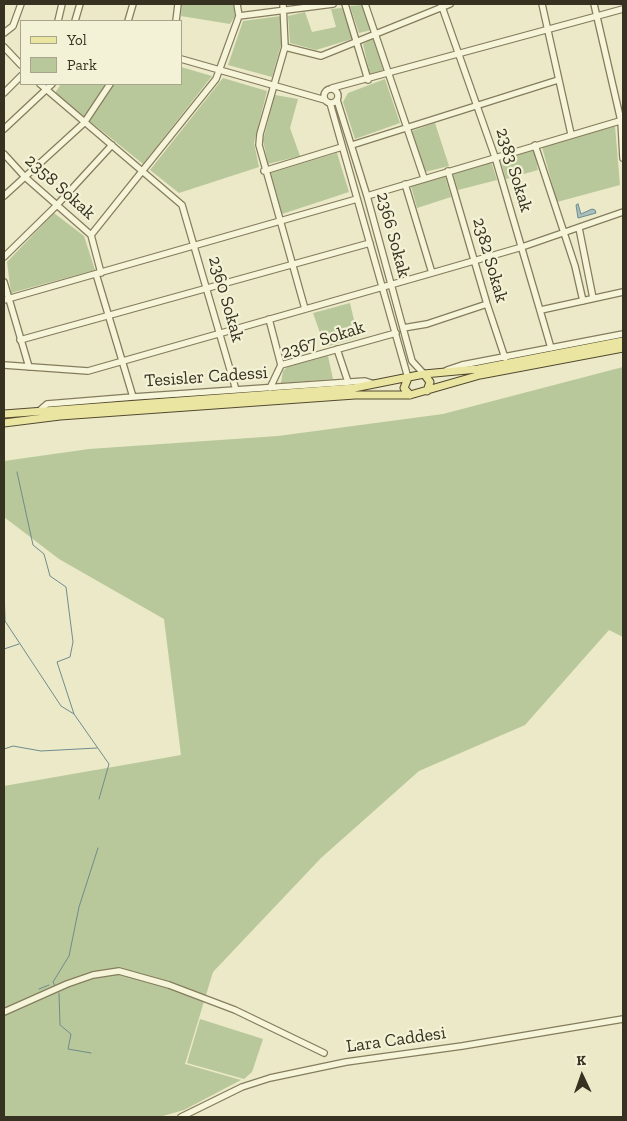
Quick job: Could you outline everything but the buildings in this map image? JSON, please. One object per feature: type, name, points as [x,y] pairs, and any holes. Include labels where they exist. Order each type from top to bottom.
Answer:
[{"type":"main road","points":[[5,414],[354,388],[424,374],[478,369],[623,341]]},
{"type":"main road","points":[[4,423],[60,416],[355,395],[410,395],[480,376],[623,348]]},
{"type":"main road","points":[[424,374],[430,382],[427,391]]},
{"type":"main road","points":[[408,378],[404,388],[410,395]]},
{"type":"street","points":[[4,33],[13,26],[21,4]]},
{"type":"street","points":[[58,20],[62,4]]},
{"type":"street","points":[[75,20],[80,4]]},
{"type":"street","points":[[128,20],[133,4]]},
{"type":"street","points":[[176,20],[178,4]]},
{"type":"street","points":[[91,235],[216,79],[239,16],[237,4]]},
{"type":"street","points":[[283,4],[285,47],[260,134],[259,145],[264,170],[305,309]]},
{"type":"street","points":[[239,16],[284,12],[333,4]]},
{"type":"street","points":[[345,4],[368,80]]},
{"type":"street","points":[[366,4],[424,178]]},
{"type":"street","points":[[285,47],[321,56],[358,43],[441,5],[450,4]]},
{"type":"street","points":[[542,4],[571,134]]},
{"type":"street","points":[[594,4],[622,120],[623,158]]},
{"type":"street","name":"2383 Sokak","points":[[441,5],[495,156],[551,348]]},
{"type":"street","points":[[304,93],[325,91],[368,80],[458,53],[623,9]]},
{"type":"street","points":[[4,47],[20,64]]},
{"type":"street","points":[[182,59],[327,101],[338,98],[353,83]]},
{"type":"street","points":[[4,93],[20,77]]},
{"type":"street","points":[[352,145],[558,80]]},
{"type":"street","name":"2360 Sokak","points":[[41,85],[144,170],[182,205],[236,390]]},
{"type":"street","points":[[4,129],[51,85]]},
{"type":"street","points":[[4,196],[84,122],[109,85]]},
{"type":"street","name":"2366 Sokak","points":[[332,88],[336,90],[412,361],[424,374]]},
{"type":"street","name":"2366 Sokak","points":[[325,91],[408,378]]},
{"type":"street","points":[[367,196],[495,156],[622,120]]},
{"type":"street","points":[[4,257],[56,206],[112,145]]},
{"type":"street","points":[[535,145],[564,233],[583,300]]},
{"type":"street","points":[[264,170],[342,147]]},
{"type":"street","name":"2358 Sokak","points":[[4,154],[56,206],[91,235],[107,317],[132,398]]},
{"type":"street","name":"2382 Sokak","points":[[448,171],[505,358]]},
{"type":"street","points":[[405,184],[432,274]]},
{"type":"street","points":[[5,299],[357,199]]},
{"type":"street","points":[[4,364],[78,372],[432,274],[522,247],[623,212]]},
{"type":"street","points":[[579,228],[594,298]]},
{"type":"street","points":[[20,340],[370,243]]},
{"type":"street","points":[[4,282],[5,299],[29,367]]},
{"type":"street","points":[[541,310],[623,292]]},
{"type":"street","points":[[403,328],[426,324],[487,304]]},
{"type":"street","points":[[268,319],[281,365]]},
{"type":"street","name":"2367 Sokak","points":[[270,388],[281,365],[396,332]]},
{"type":"street","points":[[439,373],[462,365],[623,334]]},
{"type":"street","points":[[337,349],[348,382]]},
{"type":"street","name":"Tesisler Cadessi","points":[[39,411],[47,404],[365,380],[376,385]]},
{"type":"street","points":[[4,1012],[85,978],[119,971],[169,985],[234,1010],[324,1053]]},
{"type":"street","name":"Lara Caddesi","points":[[181,1117],[242,1087],[270,1078],[346,1062],[462,1046],[623,1019]]},
{"type":"green space","points":[[182,4],[233,4],[235,16],[230,24],[181,16]]},
{"type":"green space","points":[[362,5],[371,30],[359,33],[350,6]]},
{"type":"green space","points":[[342,8],[352,39],[316,50],[290,43],[288,16],[305,12],[312,32],[336,27],[331,9]]},
{"type":"green space","points":[[281,16],[281,45],[272,77],[228,65],[243,21]]},
{"type":"green space","points":[[373,39],[383,70],[370,74],[363,44]]},
{"type":"green space","points":[[182,67],[212,76],[143,164],[55,93],[60,85],[182,85]]},
{"type":"green space","points":[[223,78],[267,91],[254,143],[259,167],[179,193],[150,170]]},
{"type":"green space","points":[[385,79],[400,123],[355,139],[343,102],[348,93]]},
{"type":"green space","points":[[275,95],[298,99],[290,128],[300,156],[268,164],[263,140]]},
{"type":"green space","points":[[435,123],[449,166],[425,172],[412,131]]},
{"type":"green space","points":[[615,126],[620,185],[557,202],[542,147]]},
{"type":"green space","points":[[534,149],[538,170],[506,179],[500,158]]},
{"type":"green space","points":[[337,153],[349,192],[282,214],[271,173]]},
{"type":"green space","points":[[491,161],[497,180],[458,190],[453,173]]},
{"type":"green space","points":[[445,176],[451,197],[417,208],[411,186]]},
{"type":"green space","points":[[54,213],[84,236],[95,270],[11,293],[7,262]]},
{"type":"green space","points":[[350,303],[358,337],[325,347],[313,313]]},
{"type":"green space","points":[[328,356],[333,379],[281,383],[283,371],[287,367]]},
{"type":"green space","points":[[623,367],[623,637],[609,630],[525,725],[419,771],[321,858],[213,972],[185,1064],[241,1080],[184,1110],[159,1117],[4,1117],[4,786],[181,755],[164,619],[59,559],[4,517],[4,461],[89,449],[278,436],[443,414]]},
{"type":"green space","points":[[200,1019],[263,1039],[252,1072],[244,1079],[187,1063]]},
{"type":"water","points":[[578,204],[581,214],[592,209],[596,213],[578,218],[576,205]]},
{"type":"waterway","points":[[17,472],[33,545],[44,554],[50,576],[66,587],[73,642],[70,657],[57,662],[74,714],[109,764],[99,799]]},
{"type":"waterway","points":[[4,586],[5,621],[61,706],[74,714]]},
{"type":"waterway","points":[[4,649],[19,644]]},
{"type":"waterway","points":[[4,749],[13,746],[41,751],[97,748]]},
{"type":"waterway","points":[[55,986],[53,982],[69,956],[79,907],[98,848]]},
{"type":"waterway","points":[[39,989],[49,985]]},
{"type":"waterway","points":[[59,993],[60,1025],[71,1034],[68,1049],[91,1053]]}]
